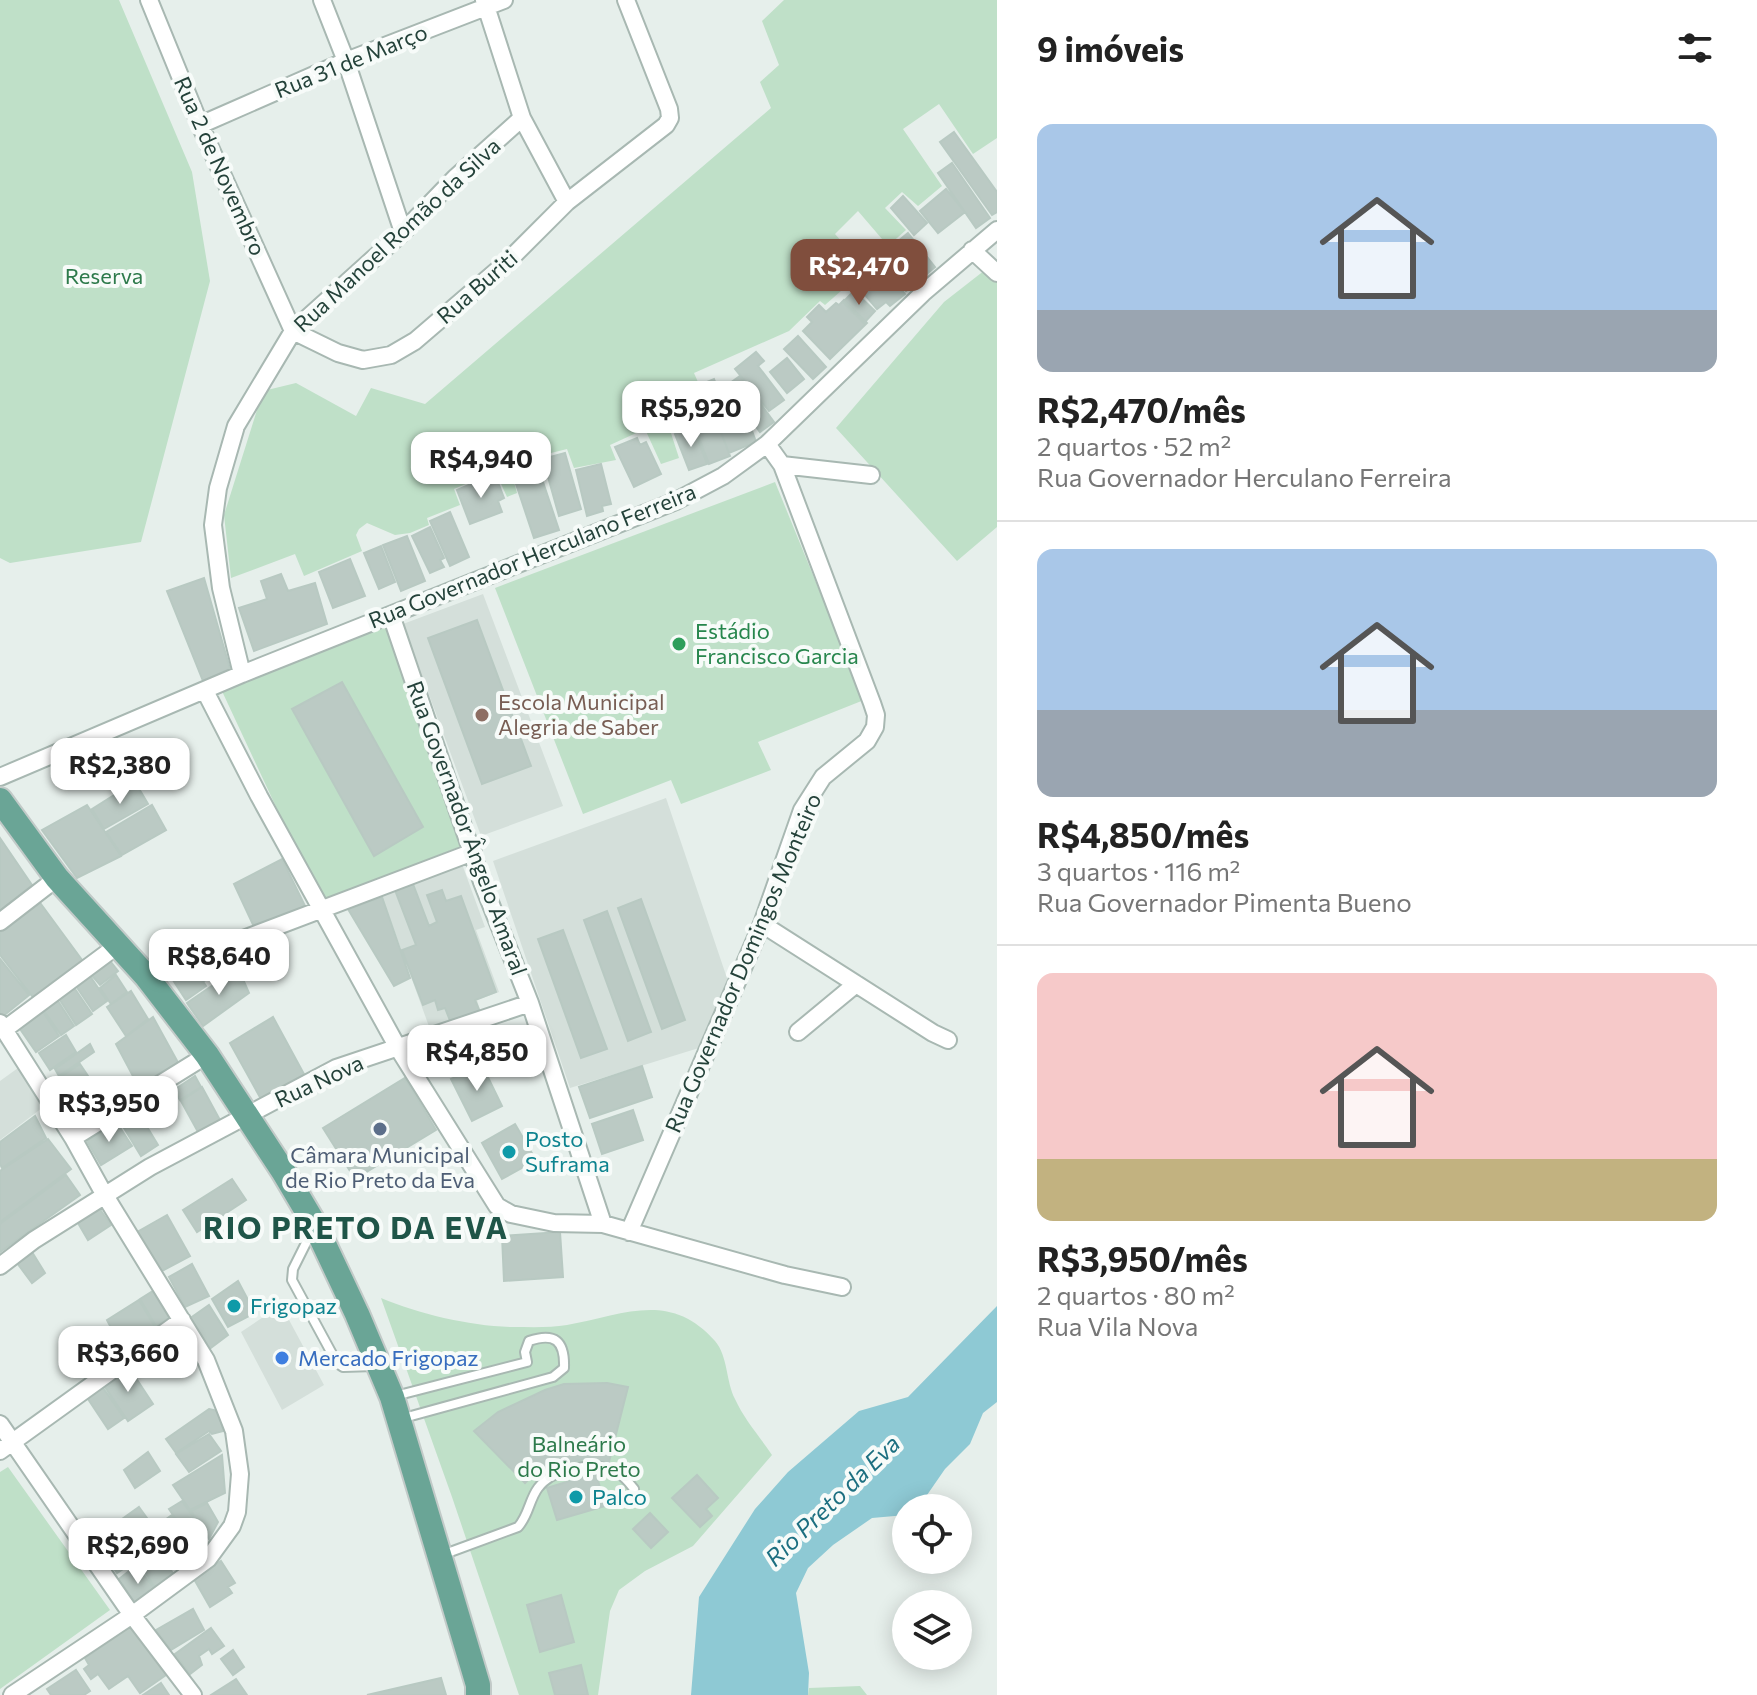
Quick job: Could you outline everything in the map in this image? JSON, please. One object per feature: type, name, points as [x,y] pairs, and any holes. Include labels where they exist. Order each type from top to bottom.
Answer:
[{"type":"main road","points":[[0,800],[57,878],[146,976],[207,1055],[315,1225],[395,1408],[480,1692]]},
{"type":"street","name":"Rua 2 de Novembro","points":[[149,0],[200,125],[293,331]]},
{"type":"street","points":[[322,0],[346,61],[403,232]]},
{"type":"street","name":"Rua 31 de Março","points":[[200,125],[485,3],[504,0]]},
{"type":"street","name":"Rua Buriti","points":[[293,331],[338,353],[363,360],[391,355],[415,341],[495,272],[567,202],[659,132],[670,118],[626,0]]},
{"type":"street","name":"Rua Manoel Romão da Silva","points":[[485,3],[522,118],[567,202]]},
{"type":"street","name":"Rua Manoel Romão da Silva","points":[[242,674],[221,588],[213,525],[218,488],[236,426],[293,331],[403,232],[455,178],[522,118]]},
{"type":"street","name":"Rua Governador Herculano Ferreira","points":[[0,777],[242,674],[676,501],[723,476],[767,444],[923,293],[997,230]]},
{"type":"street","points":[[972,250],[997,273]]},
{"type":"street","name":"Rua Governador Domingos Monteiro","points":[[629,1232],[762,924],[802,810],[823,777],[867,741],[875,727],[876,715],[782,465],[767,444]]},
{"type":"street","points":[[782,465],[871,475]]},
{"type":"street","name":"Rua Governador Ângelo Amaral","points":[[391,615],[473,852],[530,1003],[603,1224]]},
{"type":"street","points":[[205,691],[398,1048],[497,1206],[511,1214],[554,1223],[603,1224],[785,1275],[842,1287]]},
{"type":"street","points":[[146,976],[473,852]]},
{"type":"street","points":[[0,922],[57,878]]},
{"type":"street","points":[[762,924],[948,1040]]},
{"type":"street","points":[[12,1695],[132,1615],[208,1559],[224,1540],[237,1512],[240,1474],[234,1431],[217,1383],[73,1138],[3,1026],[118,945]]},
{"type":"street","points":[[798,1032],[856,984]]},
{"type":"street","name":"Rua Nova","points":[[0,1266],[104,1194],[336,1068],[530,1003]]},
{"type":"street","points":[[73,1138],[207,1055]]},
{"type":"street","points":[[6,1446],[182,1320]]},
{"type":"street","points":[[0,1424],[6,1446],[193,1695]]},
{"type":"lane","points":[[315,1225],[293,1269],[294,1288],[337,1363],[343,1367],[379,1366]]},
{"type":"lane","points":[[543,1336],[557,1340],[565,1352],[564,1368],[553,1377],[395,1408],[527,1362],[525,1352],[529,1341],[543,1336]]},
{"type":"lane","points":[[441,1555],[518,1527],[526,1519],[536,1490],[547,1479],[558,1474],[576,1469],[603,1468],[626,1478],[634,1489]]},
{"type":"shaded area","name":"Escola Municipal Alegria de Saber","points":[[483,594],[563,806],[481,836],[403,624]]},
{"type":"shaded area","points":[[666,798],[730,987],[702,1047],[570,1088],[493,861]]},
{"type":"shaded area","points":[[462,864],[485,927],[476,930],[499,992],[477,1000],[481,1014],[431,1032],[381,894]]},
{"type":"shaded area","points":[[18,1068],[42,1108],[0,1140],[0,1081]]},
{"type":"shaded area","name":"Mercado Frigopaz","points":[[281,1305],[324,1385],[282,1410],[241,1332]]},
{"type":"green space","name":"Reserva","points":[[0,0],[119,0],[192,172],[210,281],[141,542],[10,563],[0,558]]},
{"type":"green space","points":[[784,0],[997,0],[997,138],[973,154],[939,104],[903,129],[942,186],[918,206],[902,192],[885,208],[906,230],[888,246],[858,211],[835,234],[866,269],[825,305],[820,301],[789,331],[694,373],[705,398],[684,405],[690,422],[670,430],[679,458],[661,464],[645,429],[610,445],[616,460],[574,468],[567,449],[539,456],[543,472],[514,482],[517,493],[507,497],[498,477],[484,481],[482,477],[454,489],[460,505],[427,518],[429,525],[395,535],[367,523],[356,535],[362,551],[304,576],[295,554],[231,578],[224,515],[263,391],[296,383],[356,416],[371,388],[425,404],[771,108],[760,82],[779,65],[762,21]]},
{"type":"green space","points":[[985,270],[997,282],[997,527],[957,561],[836,428],[944,302]]},
{"type":"green space","name":"Estádio Francisco Garcia","points":[[775,482],[864,700],[758,742],[771,770],[681,804],[671,780],[583,814],[495,588]]},
{"type":"green space","points":[[386,623],[467,844],[320,901],[221,689]]},
{"type":"green space","name":"Balneário do Rio Preto","points":[[381,1298],[445,1318],[512,1327],[560,1326],[627,1312],[663,1311],[698,1325],[719,1347],[735,1399],[772,1455],[693,1546],[645,1571],[619,1590],[610,1611],[598,1695],[519,1695]]},
{"type":"green space","points":[[8,1467],[110,1610],[0,1689],[0,1472]]},
{"type":"green space","points":[[860,1686],[867,1695],[808,1695],[809,1688]]},
{"type":"water","name":"Rio Preto da Eva","points":[[997,1306],[997,1402],[983,1413],[970,1444],[945,1469],[928,1494],[892,1494],[892,1516],[872,1518],[833,1545],[808,1568],[796,1593],[809,1673],[808,1695],[691,1695],[699,1597],[755,1509],[788,1472],[859,1411],[908,1397]]},
{"type":"building","points":[[954,132],[997,192],[997,212],[992,215],[940,142]]},
{"type":"building","points":[[952,163],[990,218],[976,228],[938,173]]},
{"type":"building","points":[[946,189],[965,212],[938,233],[920,211]]},
{"type":"building","points":[[903,196],[927,223],[914,235],[891,208]]},
{"type":"building","points":[[908,233],[935,267],[906,291],[889,270],[899,261],[902,265],[909,259],[896,243]]},
{"type":"building","points":[[884,268],[905,294],[890,306],[886,302],[877,309],[855,283],[872,269],[876,275]]},
{"type":"building","points":[[854,291],[875,311],[864,323],[843,302]]},
{"type":"building","points":[[844,300],[867,323],[830,359],[803,331],[812,322],[807,317],[819,305],[826,312]]},
{"type":"building","points":[[798,336],[826,367],[813,379],[784,349]]},
{"type":"building","points":[[756,352],[764,361],[758,366],[784,400],[769,411],[735,369]]},
{"type":"building","points":[[787,358],[804,379],[787,393],[770,372]]},
{"type":"building","points":[[740,376],[774,422],[760,432],[726,386]]},
{"type":"building","points":[[714,379],[722,400],[735,394],[744,416],[738,418],[743,431],[751,428],[756,442],[729,453],[702,384]]},
{"type":"building","points":[[709,401],[730,456],[709,464],[688,409]]},
{"type":"building","points":[[693,427],[707,464],[689,470],[675,434]]},
{"type":"building","points":[[637,438],[640,445],[646,442],[661,474],[634,487],[615,447]]},
{"type":"building","points":[[565,453],[581,509],[559,516],[543,459]]},
{"type":"building","points":[[601,464],[611,504],[602,506],[603,511],[587,516],[576,470]]},
{"type":"building","points":[[541,476],[559,530],[534,538],[516,484]]},
{"type":"building","points":[[480,480],[483,486],[497,480],[504,498],[498,501],[502,512],[470,524],[457,490]]},
{"type":"building","points":[[450,512],[469,557],[450,566],[430,521]]},
{"type":"building","points":[[430,527],[444,558],[440,560],[444,567],[430,573],[412,536]]},
{"type":"building","points":[[407,536],[425,581],[401,591],[383,545]]},
{"type":"building","points":[[381,546],[395,582],[379,589],[364,553]]},
{"type":"building","points":[[350,559],[365,596],[333,608],[319,572]]},
{"type":"building","points":[[281,574],[288,591],[315,583],[327,624],[254,651],[239,608],[267,599],[261,581]]},
{"type":"building","points":[[204,578],[230,669],[203,681],[167,591]]},
{"type":"building","points":[[477,620],[531,766],[482,784],[428,638]]},
{"type":"building","points":[[342,682],[423,827],[374,856],[292,709]]},
{"type":"building","points":[[135,782],[148,804],[104,829],[92,809]]},
{"type":"building","points":[[87,805],[121,856],[77,878],[42,830]]},
{"type":"building","points":[[152,805],[166,830],[122,855],[106,832]]},
{"type":"building","points":[[0,838],[32,885],[0,911]]},
{"type":"building","points":[[282,859],[305,906],[255,929],[234,884]]},
{"type":"building","points":[[413,884],[429,926],[437,922],[427,895],[442,890],[446,901],[461,896],[496,992],[475,1000],[480,1012],[451,1023],[445,1008],[438,1010],[435,1000],[423,1005],[402,950],[416,945],[395,890]]},
{"type":"building","points":[[382,897],[410,978],[394,986],[348,909]]},
{"type":"building","points":[[641,899],[685,1020],[662,1029],[618,908]]},
{"type":"building","points":[[38,900],[85,964],[36,1001],[0,955],[0,932]]},
{"type":"building","points":[[607,911],[651,1032],[628,1041],[584,920]]},
{"type":"building","points":[[563,930],[607,1049],[581,1058],[538,939]]},
{"type":"building","points":[[107,957],[118,971],[100,985],[88,971]]},
{"type":"building","points":[[207,958],[215,975],[204,981],[193,964]]},
{"type":"building","points":[[0,959],[29,995],[2,1017],[0,1015]]},
{"type":"building","points":[[191,964],[206,986],[186,1000],[171,977]]},
{"type":"building","points":[[238,968],[249,993],[203,1026],[187,1003]]},
{"type":"building","points":[[116,975],[127,992],[111,1004],[100,988]]},
{"type":"building","points":[[90,976],[107,1001],[93,1011],[76,986]]},
{"type":"building","points":[[73,986],[92,1014],[76,1025],[58,997]]},
{"type":"building","points":[[131,991],[148,1019],[126,1036],[107,1007]]},
{"type":"building","points":[[56,998],[74,1026],[61,1035],[42,1008]]},
{"type":"building","points":[[41,1009],[59,1036],[36,1052],[18,1026]]},
{"type":"building","points":[[153,1017],[181,1068],[142,1093],[116,1044]]},
{"type":"building","points":[[273,1017],[304,1074],[261,1099],[230,1043]]},
{"type":"building","points":[[66,1035],[76,1052],[50,1070],[39,1053]]},
{"type":"building","points":[[90,1044],[94,1052],[59,1076],[55,1069]]},
{"type":"building","points":[[80,1064],[90,1079],[65,1096],[56,1080]]},
{"type":"building","points":[[482,1065],[502,1106],[472,1121],[451,1079]]},
{"type":"building","points":[[642,1066],[652,1097],[590,1118],[579,1087]]},
{"type":"building","points":[[195,1076],[201,1087],[180,1100],[174,1090]]},
{"type":"building","name":"Câmara Municipal de Rio Preto da Eva","points":[[405,1078],[436,1130],[355,1179],[323,1128]]},
{"type":"building","points":[[92,1087],[104,1108],[80,1123],[68,1103]]},
{"type":"building","points":[[202,1087],[220,1120],[198,1132],[181,1101]]},
{"type":"building","points":[[633,1110],[643,1140],[602,1154],[592,1124]]},
{"type":"building","points":[[138,1112],[158,1145],[141,1156],[121,1123]]},
{"type":"building","points":[[35,1116],[46,1138],[2,1168],[0,1142]]},
{"type":"building","points":[[117,1123],[132,1146],[101,1165],[87,1141]]},
{"type":"building","name":"Posto Suframa","points":[[515,1124],[536,1160],[502,1179],[482,1143]]},
{"type":"building","points":[[48,1139],[71,1169],[0,1222],[0,1171]]},
{"type":"building","points":[[66,1175],[80,1195],[0,1252],[0,1224]]},
{"type":"building","points":[[232,1179],[246,1200],[197,1232],[183,1210]]},
{"type":"building","points":[[99,1208],[111,1225],[88,1240],[78,1223]]},
{"type":"building","points":[[167,1215],[190,1256],[160,1272],[137,1232]]},
{"type":"building","points":[[560,1232],[563,1277],[504,1281],[502,1236]]},
{"type":"building","points":[[32,1252],[45,1273],[32,1283],[17,1263]]},
{"type":"building","points":[[192,1264],[209,1296],[185,1307],[169,1277]]},
{"type":"building","name":"Frigopaz","points":[[238,1281],[255,1313],[228,1327],[212,1299]]},
{"type":"building","points":[[153,1291],[169,1318],[156,1326],[140,1299]]},
{"type":"building","points":[[139,1300],[155,1327],[123,1350],[107,1320]]},
{"type":"building","points":[[209,1305],[228,1335],[208,1350],[189,1319]]},
{"type":"building","points":[[128,1366],[153,1404],[128,1421],[103,1384]]},
{"type":"building","points":[[607,1383],[628,1387],[609,1462],[585,1459],[556,1465],[533,1475],[525,1483],[474,1431],[498,1412],[545,1390],[564,1384]]},
{"type":"building","points":[[101,1385],[124,1418],[108,1429],[86,1396]]},
{"type":"building","points":[[209,1409],[218,1411],[223,1431],[212,1434],[209,1431],[176,1453],[166,1439]]},
{"type":"building","points":[[209,1434],[221,1451],[189,1472],[176,1454]]},
{"type":"building","points":[[148,1452],[160,1471],[135,1488],[124,1470]]},
{"type":"building","points":[[222,1455],[225,1493],[190,1510],[173,1485]]},
{"type":"building","name":"Palco","points":[[596,1473],[605,1506],[557,1520],[547,1488]]},
{"type":"building","points":[[697,1475],[718,1498],[706,1509],[712,1516],[700,1527],[672,1498]]},
{"type":"building","points":[[182,1501],[201,1528],[188,1537],[169,1509]]},
{"type":"building","points":[[207,1503],[218,1522],[209,1539],[191,1511]]},
{"type":"building","points":[[139,1507],[152,1525],[107,1557],[94,1539]]},
{"type":"building","points":[[650,1513],[668,1532],[651,1548],[633,1529]]},
{"type":"building","points":[[172,1515],[202,1560],[189,1568],[158,1525]]},
{"type":"building","points":[[147,1532],[157,1546],[117,1573],[108,1559]]},
{"type":"building","points":[[166,1542],[181,1564],[171,1570],[175,1578],[157,1590],[138,1562]]},
{"type":"building","points":[[221,1561],[235,1583],[228,1587],[232,1593],[210,1607],[194,1579]]},
{"type":"building","points":[[137,1565],[157,1593],[137,1606],[119,1579]]},
{"type":"building","points":[[561,1595],[574,1642],[540,1652],[527,1605]]},
{"type":"building","points":[[193,1609],[204,1630],[171,1650],[156,1630]]},
{"type":"building","points":[[133,1625],[166,1675],[140,1693],[128,1676],[109,1689],[98,1674],[91,1679],[84,1669],[89,1665],[85,1658]]},
{"type":"building","points":[[211,1628],[224,1646],[212,1654],[209,1649],[199,1656],[202,1665],[190,1674],[175,1654]]},
{"type":"building","points":[[233,1650],[244,1667],[233,1675],[221,1659]]},
{"type":"building","points":[[581,1665],[588,1695],[555,1695],[549,1673]]},
{"type":"building","points":[[76,1670],[90,1691],[84,1695],[51,1695],[47,1689]]},
{"type":"building","points":[[441,1678],[446,1695],[367,1695]]},
{"type":"building","points":[[236,1679],[247,1695],[211,1695]]},
{"type":"building","points":[[161,1683],[169,1695],[143,1695]]},
{"type":"place","name":"Estádio Francisco Garcia","points":[[679,644]]},
{"type":"place","name":"Escola Municipal Alegria de Saber","points":[[482,715]]},
{"type":"place","name":"Câmara Municipal de Rio Preto da Eva","points":[[380,1129]]},
{"type":"place","name":"Posto Suframa","points":[[509,1152]]},
{"type":"place","name":"Frigopaz","points":[[234,1306]]},
{"type":"place","name":"Mercado Frigopaz","points":[[282,1358]]},
{"type":"place","name":"Palco","points":[[576,1497]]},
{"type":"district","name":"RIO PRETO DA EVA","points":[[356,1229]]}]
